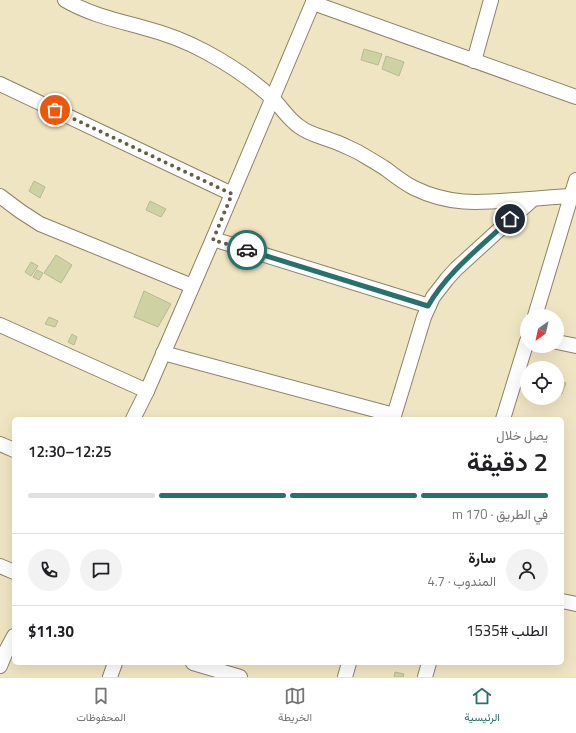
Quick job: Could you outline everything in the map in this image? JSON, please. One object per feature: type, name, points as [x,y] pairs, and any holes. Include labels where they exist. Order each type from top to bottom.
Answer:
[{"type":"street","points":[[65,0],[86,11],[164,34],[206,52],[254,83],[272,98],[295,123],[305,130],[351,148],[386,169],[401,181],[427,194],[453,201],[480,203],[571,196]]},
{"type":"street","points":[[474,60],[491,0]]},
{"type":"street","points":[[134,417],[164,353],[213,240],[313,1],[576,96]]},
{"type":"street","points":[[0,84],[232,194]]},
{"type":"street","points":[[537,309],[576,180]]},
{"type":"street","points":[[0,196],[40,224],[192,286]]},
{"type":"street","points":[[164,353],[394,417],[428,306],[439,289],[456,269],[533,199]]},
{"type":"street","points":[[213,240],[428,306]]},
{"type":"street","points":[[0,325],[147,391]]},
{"type":"street","points":[[564,343],[576,346]]},
{"type":"street","points":[[504,417],[523,353]]},
{"type":"street","points":[[0,444],[12,449]]},
{"type":"street","points":[[0,566],[12,571]]},
{"type":"street","points":[[564,601],[576,604]]},
{"type":"street","points":[[0,665],[6,649],[12,639]]},
{"type":"street","points":[[110,677],[114,665]]},
{"type":"street","points":[[200,665],[240,677]]},
{"type":"street","points":[[345,677],[348,665]]},
{"type":"street","points":[[425,677],[428,665]]},
{"type":"building","points":[[364,49],[382,54],[378,65],[361,60]]},
{"type":"building","points":[[386,56],[404,62],[399,76],[382,69]]},
{"type":"building","points":[[34,181],[45,187],[40,198],[29,191]]},
{"type":"building","points":[[150,201],[166,209],[161,217],[146,210]]},
{"type":"building","points":[[56,255],[72,265],[61,283],[44,273]]},
{"type":"building","points":[[31,262],[38,266],[31,276],[25,272]]},
{"type":"building","points":[[37,270],[43,273],[39,280],[33,277]]},
{"type":"building","points":[[144,291],[171,304],[158,327],[134,317]]},
{"type":"building","points":[[49,317],[58,321],[55,327],[45,324]]},
{"type":"building","points":[[72,334],[77,337],[74,345],[68,342]]},
{"type":"building","points":[[395,672],[404,674],[403,677],[394,677]]},
{"type":"way so far","points":[[55,110],[232,194],[213,240],[247,250]]},
{"type":"route","points":[[247,250],[428,306],[439,289],[456,269],[510,219]]}]
